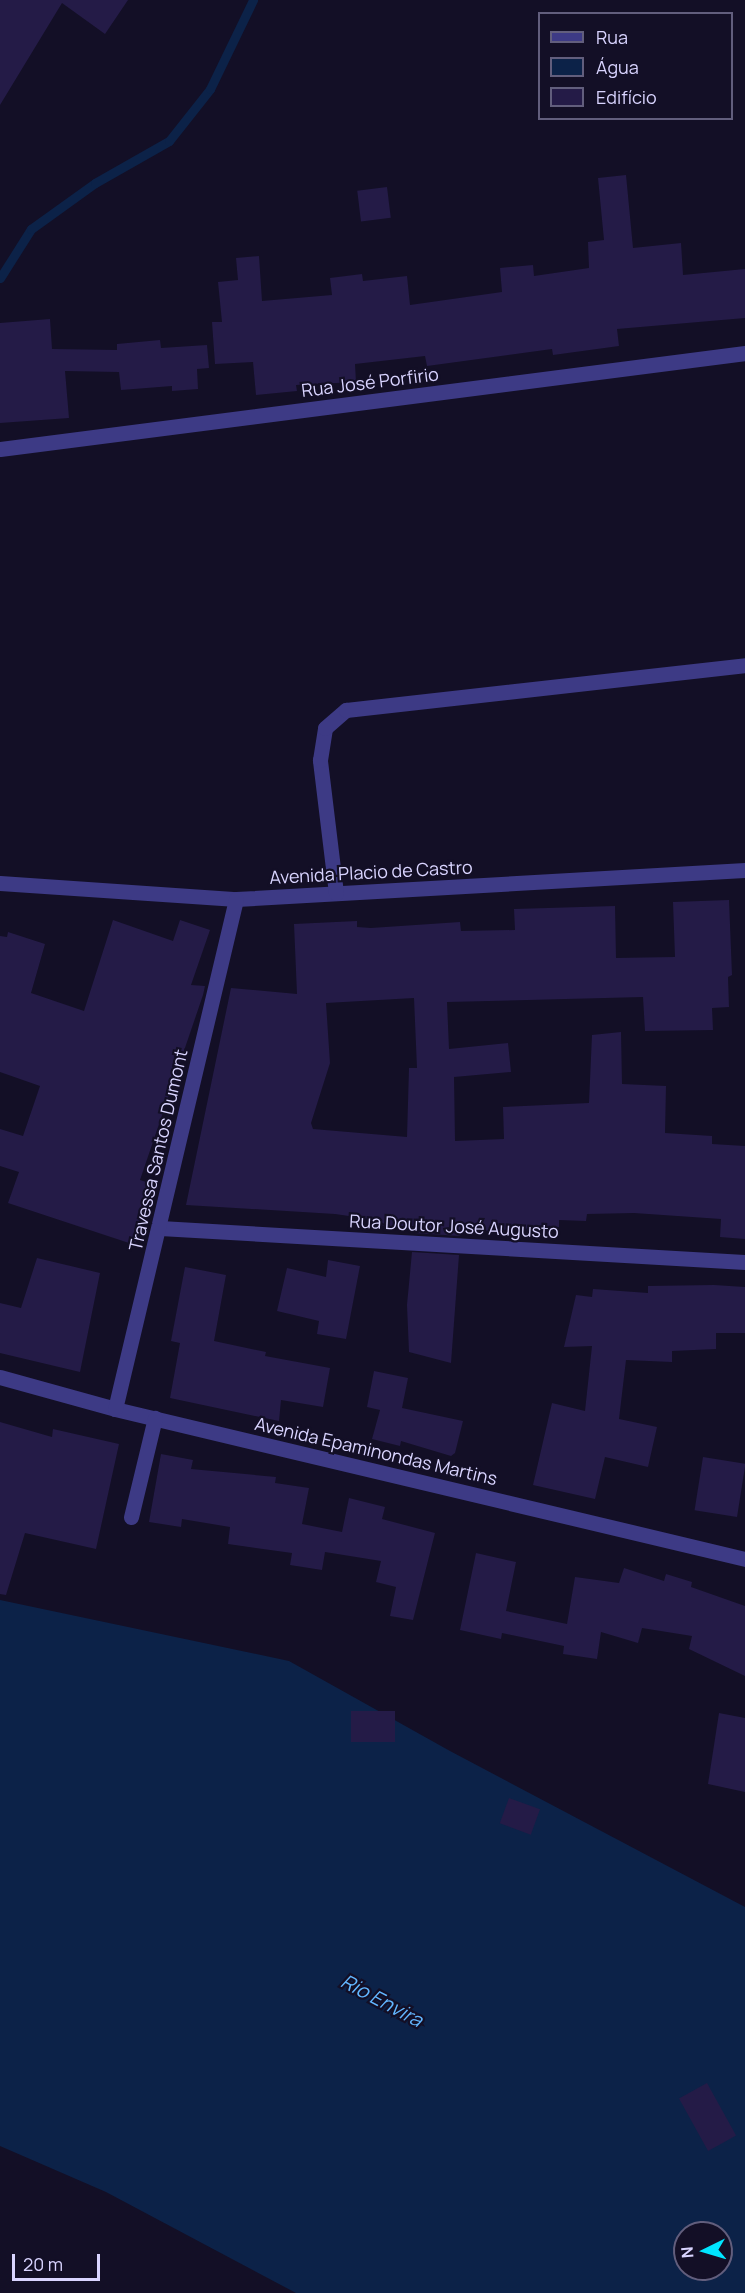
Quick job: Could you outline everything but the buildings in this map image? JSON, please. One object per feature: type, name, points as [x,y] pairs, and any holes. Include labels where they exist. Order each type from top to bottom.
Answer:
[{"type":"street","name":"Rua José Porfirio","points":[[0,449],[745,353]]},
{"type":"street","points":[[336,893],[320,760],[325,728],[346,710],[745,665]]},
{"type":"street","name":"Avenida Placio de Castro","points":[[0,883],[236,899],[745,870]]},
{"type":"street","name":"Travessa Santos Dumont","points":[[115,1409],[160,1228],[236,899]]},
{"type":"street","name":"Rua Doutor José Augusto","points":[[160,1228],[745,1262]]},
{"type":"street","name":"Avenida Epaminondas Martins","points":[[0,1377],[115,1409],[745,1559]]},
{"type":"street","points":[[131,1517],[154,1418]]},
{"type":"water","name":"Rio Envira","points":[[0,1600],[289,1661],[450,1751],[745,1907],[745,2293],[296,2293],[106,2192],[0,2146]]},
{"type":"waterway","points":[[0,278],[31,229],[95,183],[169,141],[210,89],[253,0]]}]
